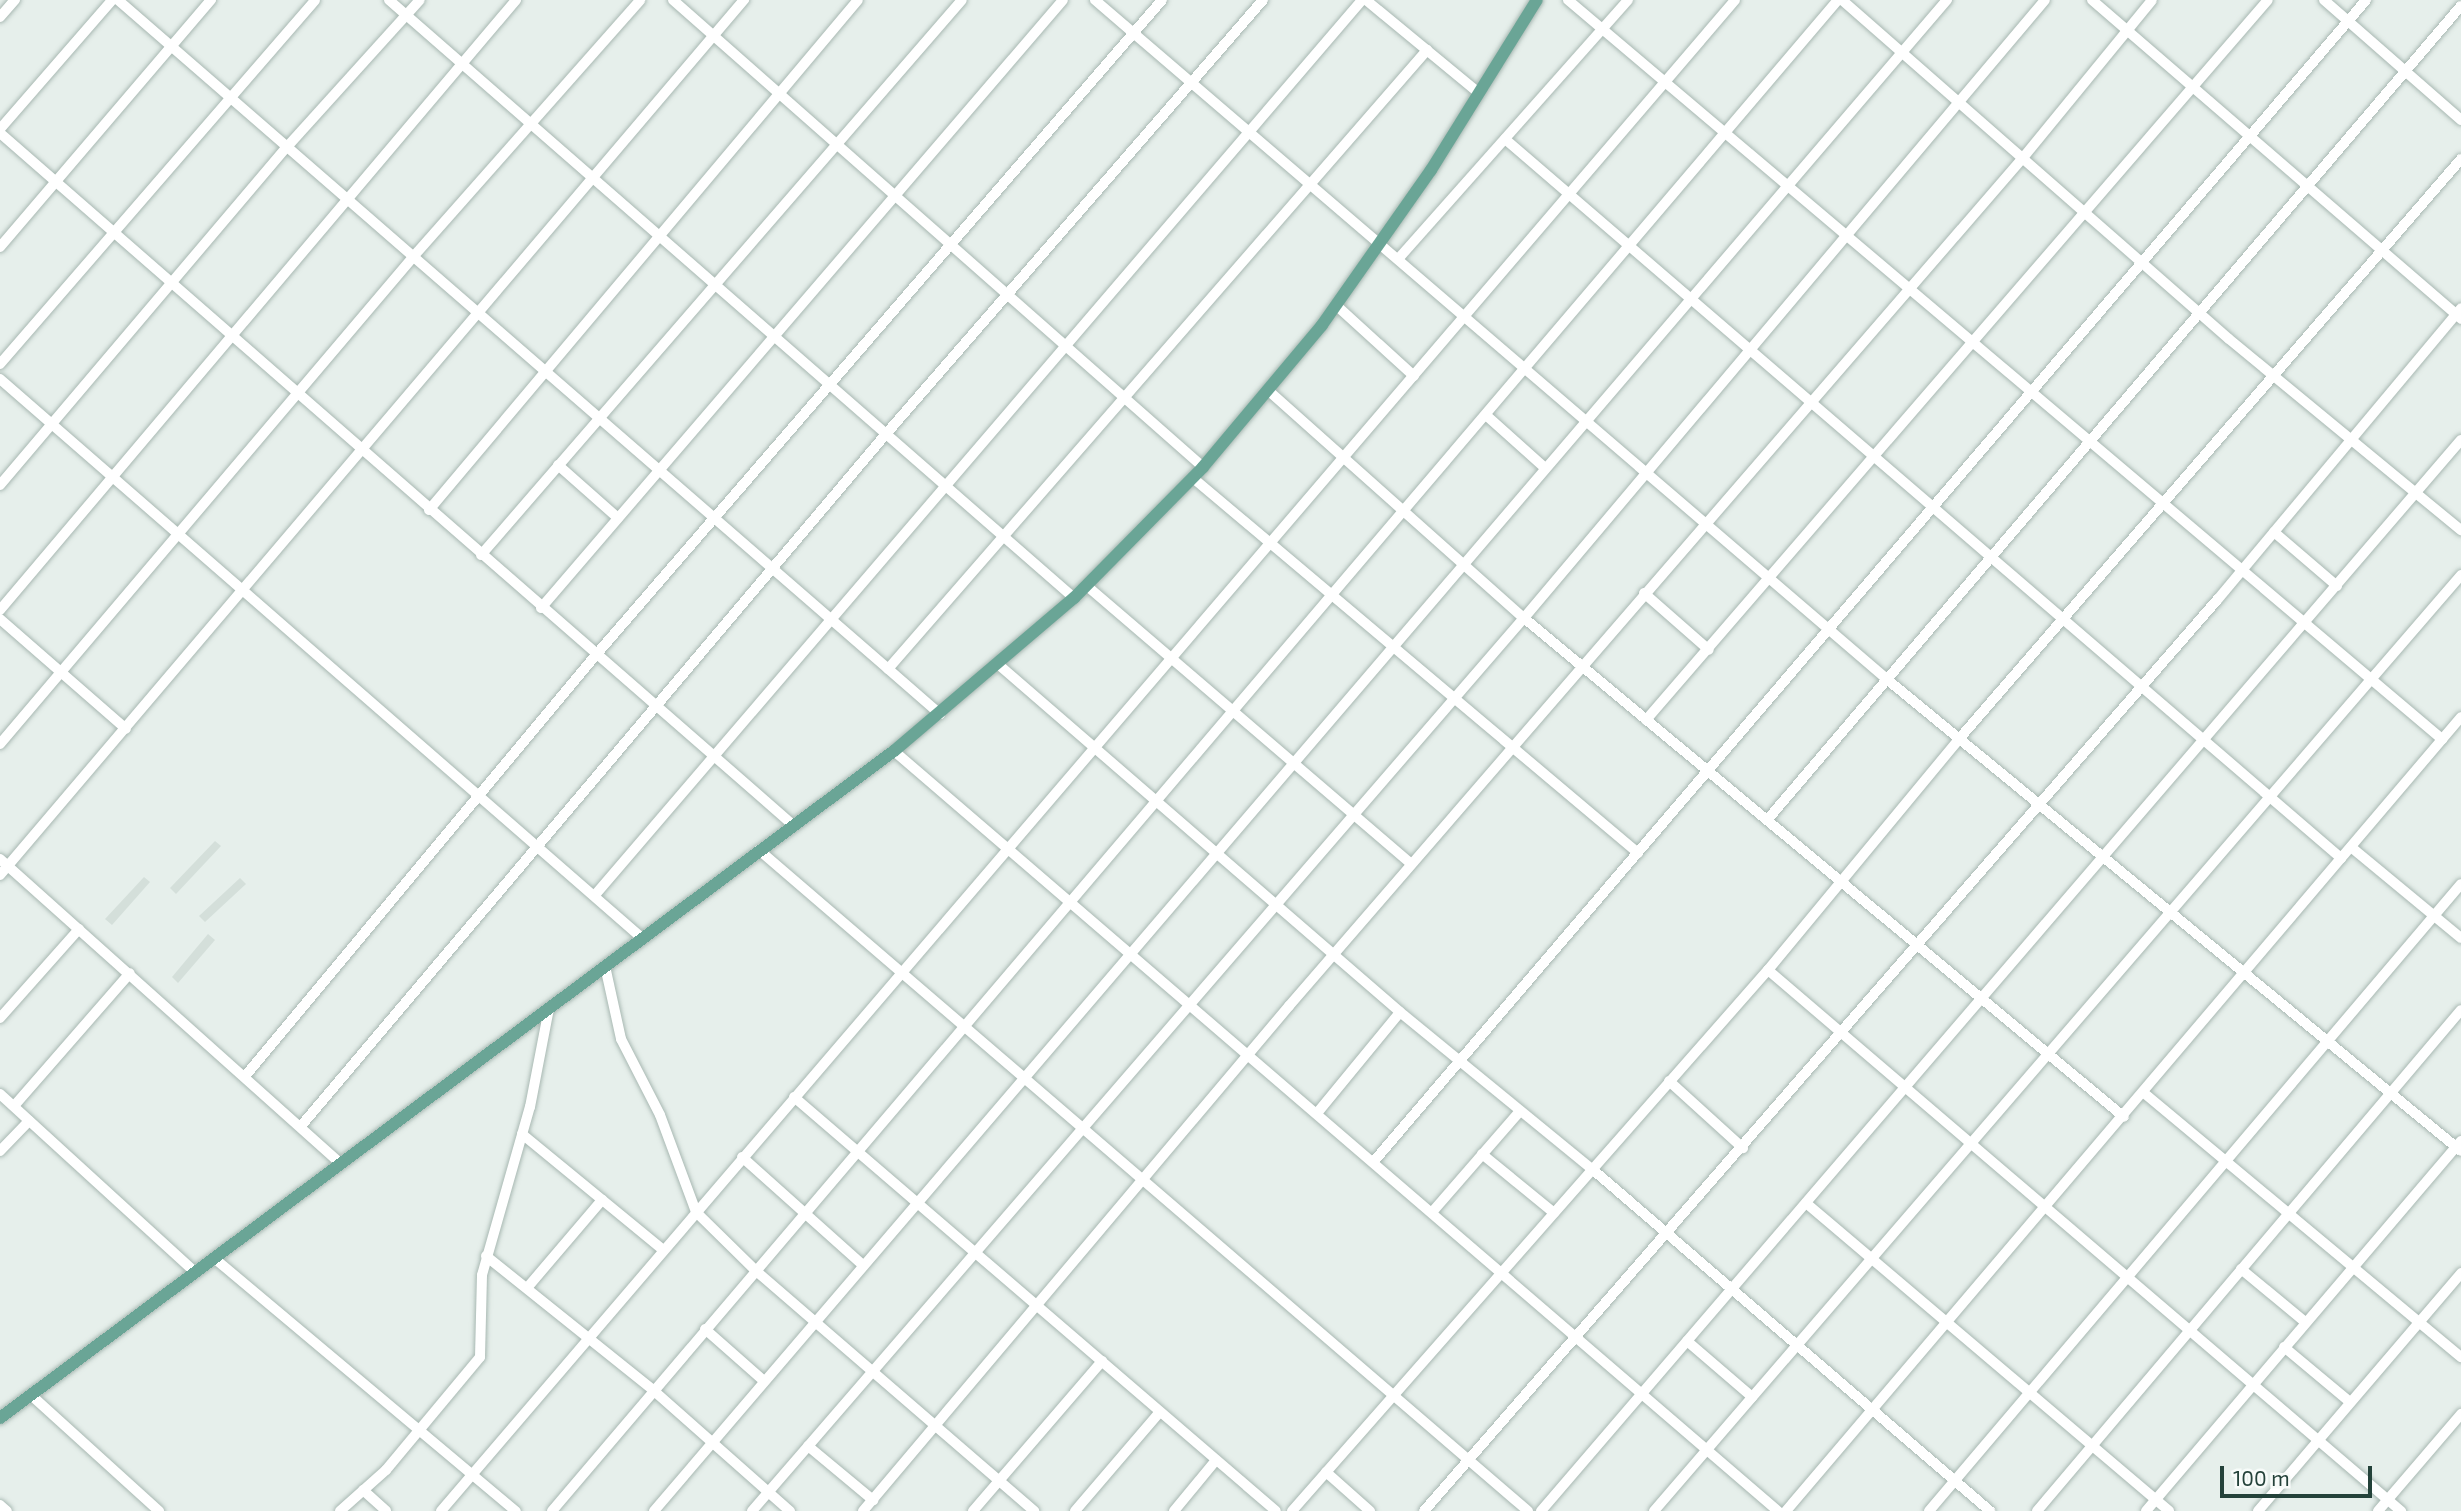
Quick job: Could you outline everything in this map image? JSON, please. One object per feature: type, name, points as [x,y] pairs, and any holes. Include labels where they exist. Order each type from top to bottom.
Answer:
[{"type":"main road","points":[[0,1418],[894,751],[999,665],[1074,598],[1203,467],[1270,392],[1337,306],[1382,243],[1537,0]]},
{"type":"street","points":[[112,0],[0,131],[712,760],[793,825]]},
{"type":"street","points":[[118,0],[940,714]]},
{"type":"street","points":[[0,247],[211,0]]},
{"type":"street","points":[[0,364],[315,0]]},
{"type":"street","points":[[389,0],[534,121],[713,284],[1074,598]]},
{"type":"street","points":[[0,485],[287,147],[420,0]]},
{"type":"street","points":[[0,610],[516,0]]},
{"type":"street","points":[[0,744],[413,257],[640,0]]},
{"type":"street","points":[[673,0],[1203,467]]},
{"type":"street","points":[[340,1163],[246,1075],[130,973],[3,867],[126,729],[475,311],[595,177],[744,0]]},
{"type":"street","points":[[429,510],[542,369],[858,0]]},
{"type":"street","points":[[481,555],[713,284],[838,146],[962,0]]},
{"type":"street","points":[[541,608],[1063,0]]},
{"type":"street","points":[[1095,0],[1190,85],[1466,314],[1889,681],[2165,912],[2328,1041],[2390,1094],[2459,1146],[2351,1265],[2146,1511]]},
{"type":"street","points":[[246,1075],[713,517],[828,383],[952,247],[1162,0]]},
{"type":"street","points":[[302,1126],[886,434],[1008,297],[1263,0]]},
{"type":"street","points":[[595,895],[1364,0],[1479,93]]},
{"type":"street","points":[[1568,0],[1668,80],[1789,185],[1911,285],[2031,392],[2442,739]]},
{"type":"street","points":[[1399,258],[1628,0]]},
{"type":"street","points":[[442,1511],[793,1097],[1571,195],[1735,0]]},
{"type":"street","points":[[552,1511],[1070,898],[1632,248],[1840,0],[2144,265],[2461,530]]},
{"type":"street","points":[[654,1511],[1023,1076],[1947,0]]},
{"type":"street","points":[[752,1511],[1080,1126],[1524,618],[2045,0]]},
{"type":"street","points":[[1424,1511],[1842,1034],[2037,805],[2242,571],[2459,314],[2381,252],[2092,0]]},
{"type":"street","points":[[863,1511],[1410,863],[2022,159],[2152,0]]},
{"type":"street","points":[[1646,720],[2087,215],[2268,0]]},
{"type":"street","points":[[2324,0],[2461,120]]},
{"type":"street","points":[[1375,1160],[1934,509],[2031,392],[2144,265],[2366,0]]},
{"type":"street","points":[[0,17],[11,2]]},
{"type":"street","points":[[1768,819],[1994,559],[2461,6]]},
{"type":"street","points":[[888,669],[1127,401],[1427,50]]},
{"type":"street","points":[[1505,139],[2064,619],[2140,688],[2341,858]]},
{"type":"street","points":[[1292,1511],[1768,970],[1959,739],[2276,377],[2461,159]]},
{"type":"street","points":[[1337,306],[1414,376]]},
{"type":"street","points":[[0,379],[541,846],[642,939]]},
{"type":"street","points":[[1270,392],[1524,618],[1843,878],[1982,999],[2124,1117]]},
{"type":"street","points":[[1487,416],[1545,468]]},
{"type":"street","points":[[1541,1511],[2461,440]]},
{"type":"street","points":[[558,465],[618,518]]},
{"type":"street","points":[[1193,478],[1638,853]]},
{"type":"street","points":[[2274,532],[2337,586]]},
{"type":"street","points":[[1654,1511],[2165,912],[2461,575]]},
{"type":"street","points":[[1087,586],[1235,710],[1410,863]]},
{"type":"street","points":[[1644,593],[1709,650]]},
{"type":"street","points":[[0,619],[126,729]]},
{"type":"street","points":[[999,665],[1399,1012],[1592,1170],[1990,1511]]},
{"type":"street","points":[[1786,1511],[1949,1325],[2461,716]]},
{"type":"street","points":[[2451,728],[2461,736]]},
{"type":"street","points":[[894,751],[1434,1210],[1778,1511]]},
{"type":"street","points":[[2351,847],[2461,938]]},
{"type":"street","points":[[759,850],[1528,1511]]},
{"type":"street","points":[[1929,1511],[2461,884]]},
{"type":"street","points":[[0,1018],[79,929]]},
{"type":"street","points":[[605,966],[621,1039],[660,1115],[695,1212],[815,1322],[1034,1511]]},
{"type":"street","points":[[1768,970],[2251,1387],[2401,1511]]},
{"type":"street","points":[[14,1106],[130,973]]},
{"type":"street","points":[[340,1511],[420,1431],[480,1357],[486,1256],[522,1134],[549,1008]]},
{"type":"street","points":[[2037,1511],[2095,1447],[2288,1212],[2461,1010]]},
{"type":"street","points":[[1318,1112],[1399,1012]]},
{"type":"street","points":[[1669,1082],[1743,1148]]},
{"type":"street","points":[[2144,1093],[2461,1357]]},
{"type":"street","points":[[0,1094],[195,1272]]},
{"type":"street","points":[[793,1097],[1276,1511]]},
{"type":"street","points":[[1434,1210],[1520,1111]]},
{"type":"street","points":[[0,1151],[29,1121]]},
{"type":"street","points":[[522,1134],[663,1250]]},
{"type":"street","points":[[1482,1154],[1554,1213]]},
{"type":"street","points":[[742,1157],[863,1265]]},
{"type":"street","points":[[527,1288],[602,1200]]},
{"type":"street","points":[[1806,1203],[2169,1511]]},
{"type":"street","points":[[486,1256],[653,1390],[790,1511]]},
{"type":"street","points":[[214,1258],[516,1511]]},
{"type":"street","points":[[2241,1269],[2305,1322]]},
{"type":"street","points":[[2258,1511],[2461,1273]]},
{"type":"street","points":[[705,1329],[764,1381]]},
{"type":"street","points":[[1687,1341],[1752,1397]]},
{"type":"street","points":[[2284,1347],[2350,1402]]},
{"type":"street","points":[[973,1511],[1102,1361]]},
{"type":"street","points":[[31,1395],[159,1511]]},
{"type":"street","points":[[1075,1511],[1160,1412]]},
{"type":"street","points":[[2378,1511],[2461,1414]]},
{"type":"street","points":[[808,1446],[873,1500]]},
{"type":"street","points":[[1174,1511],[1216,1460]]},
{"type":"street","points":[[1326,1472],[1370,1511]]},
{"type":"street","points":[[363,1490],[386,1511]]},
{"type":"street","points":[[0,1505],[7,1511]]},
{"type":"shaded area","points":[[215,841],[221,846],[176,894],[170,888]]},
{"type":"shaded area","points":[[144,877],[150,882],[112,925],[105,919]]},
{"type":"shaded area","points":[[240,878],[246,884],[205,922],[199,916]]},
{"type":"shaded area","points":[[208,934],[215,940],[178,983],[172,977]]}]
